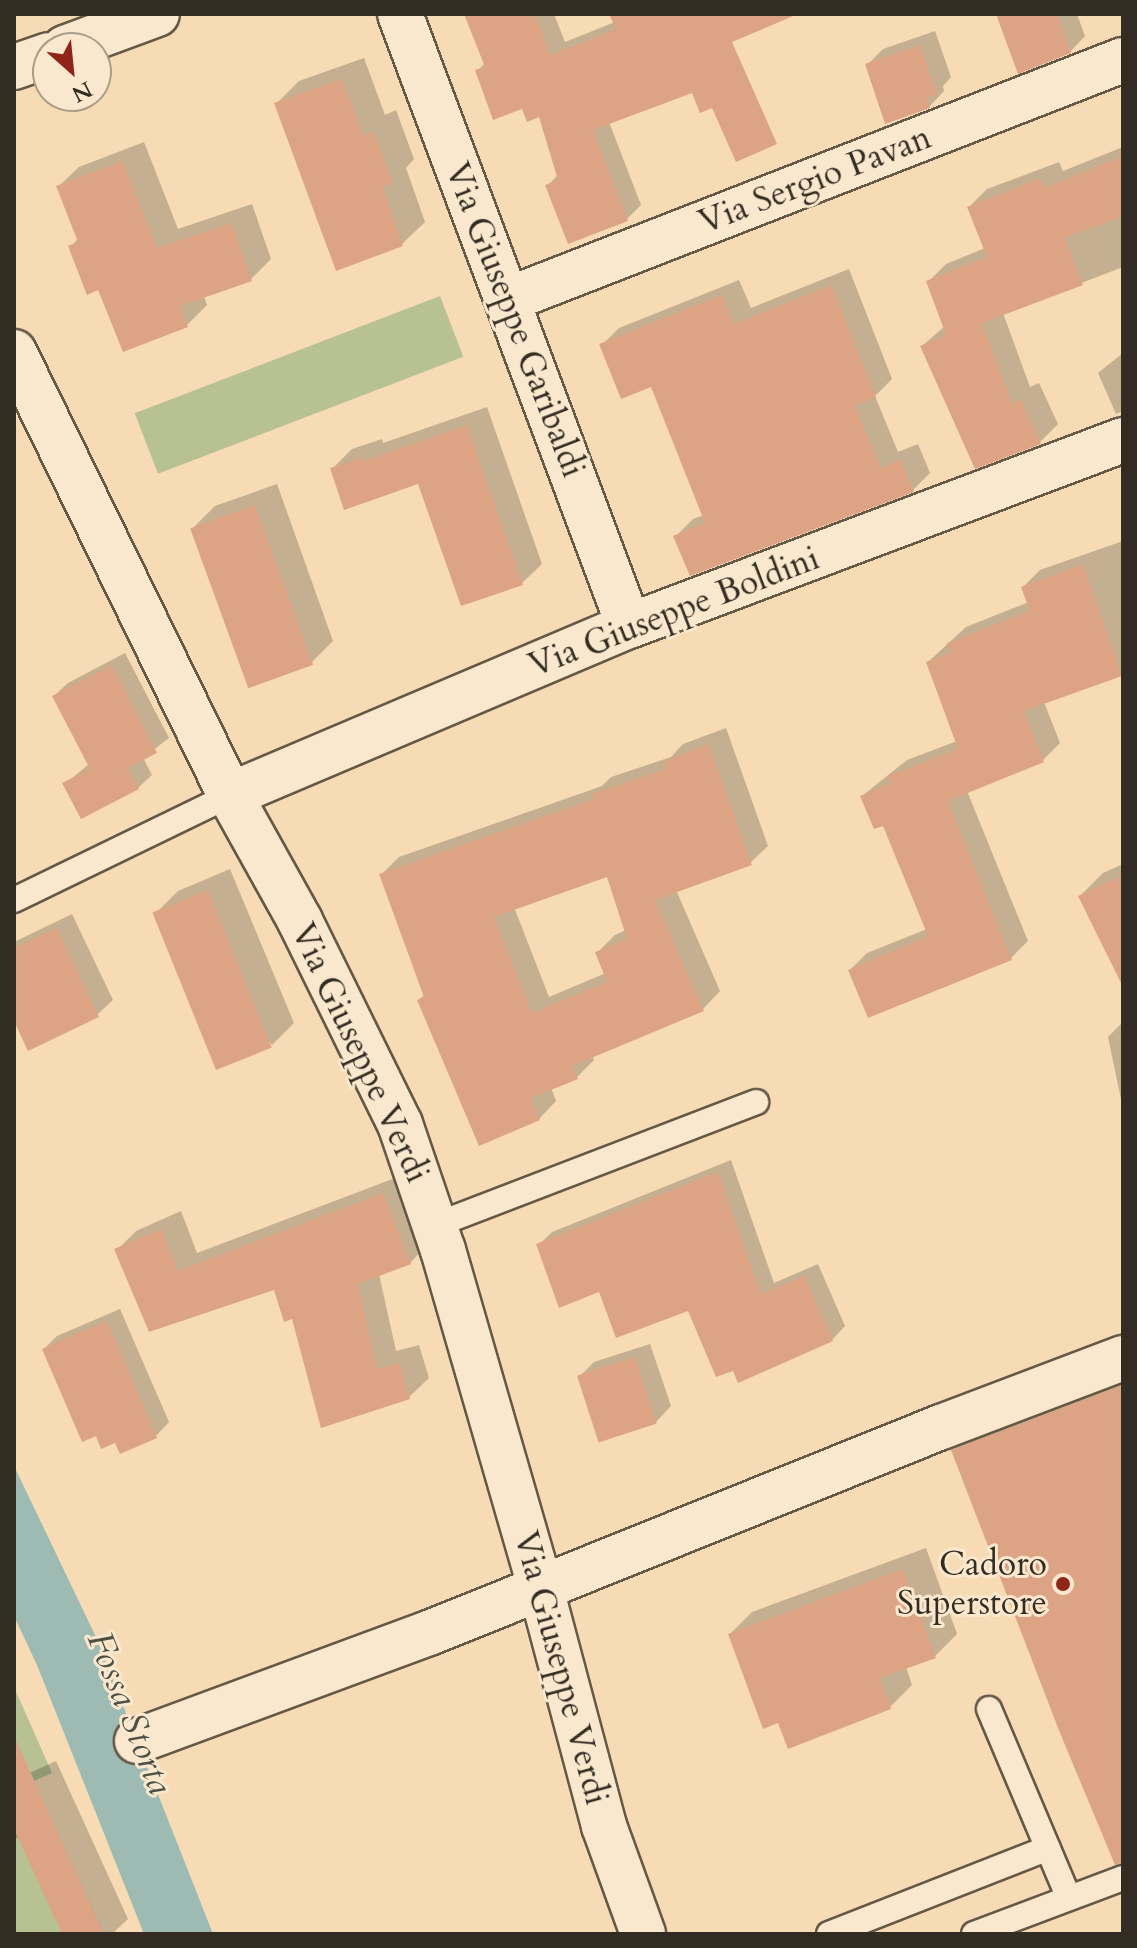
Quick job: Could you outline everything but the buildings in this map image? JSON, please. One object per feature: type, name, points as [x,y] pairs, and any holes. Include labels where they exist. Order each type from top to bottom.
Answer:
[{"type":"street","points":[[108,32],[157,14]]},
{"type":"street","name":"Via Giuseppe Garibaldi","points":[[400,14],[629,626]]},
{"type":"street","name":"Via Sergio Pavan","points":[[507,300],[1123,60]]},
{"type":"street","name":"Via Giuseppe Verdi","points":[[14,352],[230,795],[300,921],[400,1124],[436,1225],[604,1826],[643,1934]]},
{"type":"street","name":"Via Giuseppe Boldini","points":[[230,795],[629,626],[1123,440]]},
{"type":"street","points":[[137,1741],[540,1589],[941,1427],[1123,1358]]},
{"type":"lane","points":[[14,900],[230,795]]},
{"type":"lane","points":[[436,1225],[756,1102]]},
{"type":"lane","points":[[989,1709],[1069,1898]]},
{"type":"lane","points":[[829,1934],[1048,1848]]},
{"type":"lane","points":[[974,1934],[1123,1878]]},
{"type":"green space","points":[[440,296],[463,357],[158,474],[135,413]]},
{"type":"green space","points":[[14,1687],[52,1773],[34,1781],[104,1934],[14,1934]]},
{"type":"water","points":[[14,1466],[96,1637],[213,1934],[144,1934],[37,1665],[14,1616]]},
{"type":"place","name":"Cadoro Superstore","points":[[1063,1584]]},
{"type":"water label","name":"Fossa Storta","points":[[130,1713]]}]
